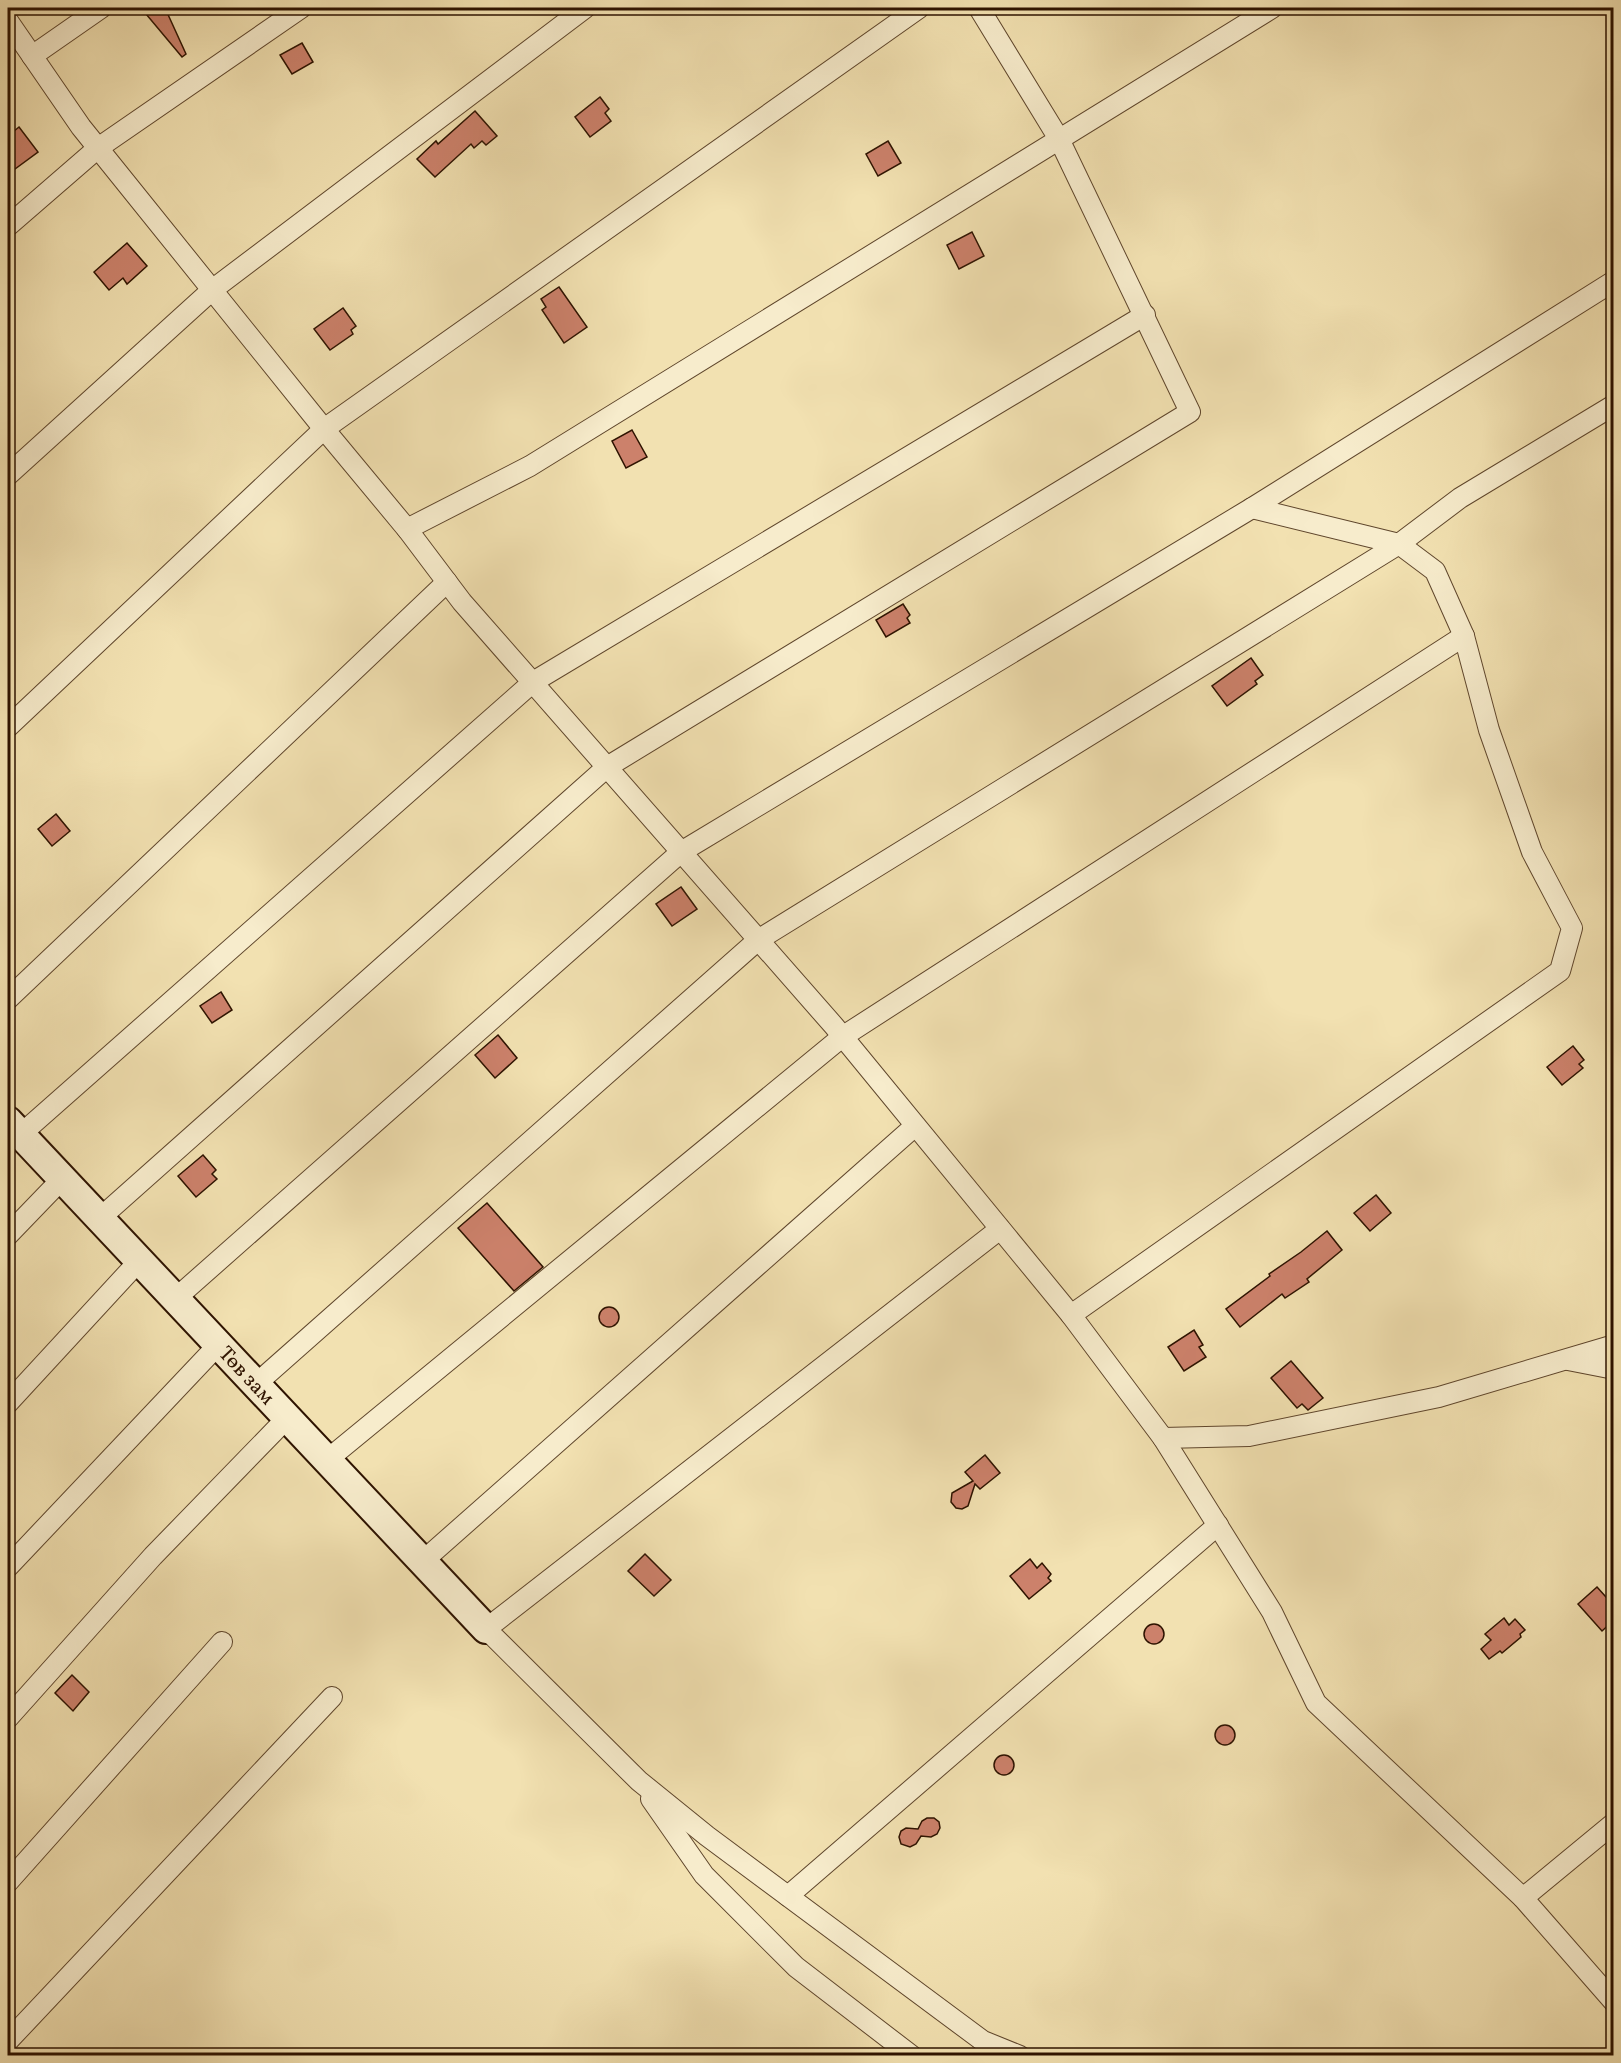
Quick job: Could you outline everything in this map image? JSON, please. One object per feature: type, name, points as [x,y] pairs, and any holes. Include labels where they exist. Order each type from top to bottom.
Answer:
[{"type":"street","points":[[32,56],[101,8]]},
{"type":"street","points":[[8,226],[98,148],[301,8]]},
{"type":"street","points":[[8,475],[212,290],[585,8]]},
{"type":"street","points":[[8,728],[324,429],[919,8]]},
{"type":"street","points":[[99,1219],[607,767],[1190,412],[1059,139],[979,8]]},
{"type":"street","points":[[407,529],[530,466],[1272,8]]},
{"type":"street","points":[[10,28],[98,148],[407,529],[447,582],[842,1036],[1071,1315],[1163,1438],[1272,1612],[1316,1702],[1522,1898],[1610,1990]]},
{"type":"street","points":[[175,1299],[681,852],[1252,508],[1614,281]]},
{"type":"street","points":[[14,1128],[533,682],[1145,315]]},
{"type":"street","points":[[256,1384],[758,940],[1399,544],[1460,498],[1614,405]]},
{"type":"street","points":[[1071,1315],[1560,971],[1572,928],[1532,852],[1489,730],[1464,636],[1435,571],[1399,544],[1252,508]]},
{"type":"street","points":[[8,999],[447,582]]},
{"type":"street","points":[[327,1460],[842,1036],[1464,636]]},
{"type":"street","points":[[423,1561],[915,1126]]},
{"type":"street","name":"Төв зам","points":[[14,1128],[486,1629]]},
{"type":"street","points":[[8,1235],[62,1179]]},
{"type":"street","points":[[1000,1229],[486,1629],[639,1781],[707,1836],[983,2040],[1020,2055]]},
{"type":"street","points":[[8,1403],[139,1261]]},
{"type":"street","points":[[8,1567],[218,1345]]},
{"type":"street","points":[[1163,1438],[1249,1436],[1439,1397],[1614,1346]]},
{"type":"street","points":[[1565,1360],[1614,1369]]},
{"type":"street","points":[[8,1718],[153,1556],[287,1418]]},
{"type":"street","points":[[788,1896],[1218,1525]]},
{"type":"street","points":[[8,1882],[222,1642]]},
{"type":"street","points":[[8,2041],[332,1697]]},
{"type":"street","points":[[639,1781],[704,1875],[796,1967],[912,2055]]},
{"type":"street","points":[[1522,1898],[1614,1823]]},
{"type":"building","points":[[141,8],[165,8],[186,54],[182,57]]},
{"type":"building","points":[[302,43],[313,62],[292,74],[280,55]]},
{"type":"building","points":[[600,97],[609,109],[605,113],[611,121],[590,137],[575,117]]},
{"type":"building","points":[[475,111],[497,136],[486,145],[482,141],[474,148],[471,144],[435,177],[417,159],[436,141],[438,144]]},
{"type":"building","points":[[19,127],[38,152],[15,169],[8,159],[8,136]]},
{"type":"building","points":[[888,141],[901,163],[878,176],[866,154]]},
{"type":"building","points":[[972,232],[984,256],[959,269],[947,245]]},
{"type":"building","points":[[127,243],[147,266],[127,284],[123,278],[109,290],[94,272]]},
{"type":"building","points":[[559,287],[587,327],[564,343],[542,310],[546,307],[541,299]]},
{"type":"building","points":[[343,308],[356,326],[351,330],[353,334],[330,350],[314,329]]},
{"type":"building","points":[[632,430],[647,457],[626,468],[612,441]]},
{"type":"building","points":[[903,604],[910,615],[907,618],[910,623],[886,637],[876,620]]},
{"type":"building","points":[[1251,658],[1263,675],[1255,681],[1257,684],[1227,706],[1212,686]]},
{"type":"building","points":[[56,814],[70,831],[52,846],[38,829]]},
{"type":"building","points":[[681,887],[697,909],[672,926],[656,904]]},
{"type":"building","points":[[221,992],[232,1010],[212,1023],[200,1006]]},
{"type":"building","points":[[498,1035],[517,1058],[495,1078],[475,1055]]},
{"type":"building","points":[[1573,1046],[1584,1060],[1579,1064],[1583,1068],[1562,1085],[1547,1067]]},
{"type":"building","points":[[203,1155],[216,1170],[212,1174],[217,1179],[196,1197],[178,1176]]},
{"type":"building","points":[[1376,1195],[1391,1213],[1370,1231],[1354,1213]]},
{"type":"building","points":[[487,1203],[543,1267],[514,1291],[458,1228]]},
{"type":"building","points":[[1327,1231],[1342,1250],[1307,1279],[1309,1282],[1285,1298],[1282,1294],[1240,1327],[1226,1309]]},
{"type":"building","points":[[609,1307],[616,1310],[619,1317],[616,1324],[609,1327],[602,1324],[599,1317],[602,1310]]},
{"type":"building","points":[[1194,1330],[1203,1345],[1199,1347],[1206,1357],[1184,1371],[1168,1347]]},
{"type":"building","points":[[1291,1361],[1323,1398],[1308,1410],[1302,1404],[1297,1408],[1271,1378]]},
{"type":"building","points":[[985,1455],[1000,1473],[980,1489],[975,1484],[968,1506],[962,1509],[956,1508],[951,1502],[952,1493],[973,1481],[965,1472]]},
{"type":"building","points":[[645,1554],[671,1580],[654,1596],[628,1571]]},
{"type":"building","points":[[1030,1559],[1037,1568],[1042,1563],[1051,1574],[1048,1578],[1051,1581],[1029,1599],[1010,1576]]},
{"type":"building","points":[[1597,1587],[1614,1606],[1614,1620],[1602,1631],[1578,1604]]},
{"type":"building","points":[[1504,1618],[1509,1625],[1515,1619],[1525,1630],[1520,1634],[1521,1637],[1502,1653],[1500,1651],[1489,1659],[1481,1649],[1491,1640],[1485,1634]]},
{"type":"building","points":[[1154,1624],[1161,1627],[1164,1634],[1161,1641],[1154,1644],[1147,1641],[1144,1634],[1147,1627]]},
{"type":"building","points":[[72,1675],[89,1692],[73,1711],[55,1693]]},
{"type":"building","points":[[1225,1725],[1232,1728],[1235,1735],[1232,1742],[1225,1745],[1218,1742],[1215,1735],[1218,1728]]},
{"type":"building","points":[[1004,1755],[1011,1758],[1014,1765],[1011,1772],[1004,1775],[997,1772],[994,1765],[997,1758]]},
{"type":"building","points":[[934,1818],[939,1822],[940,1828],[937,1834],[931,1837],[921,1836],[916,1844],[910,1847],[901,1844],[899,1837],[901,1831],[906,1828],[918,1829],[922,1821]]}]
